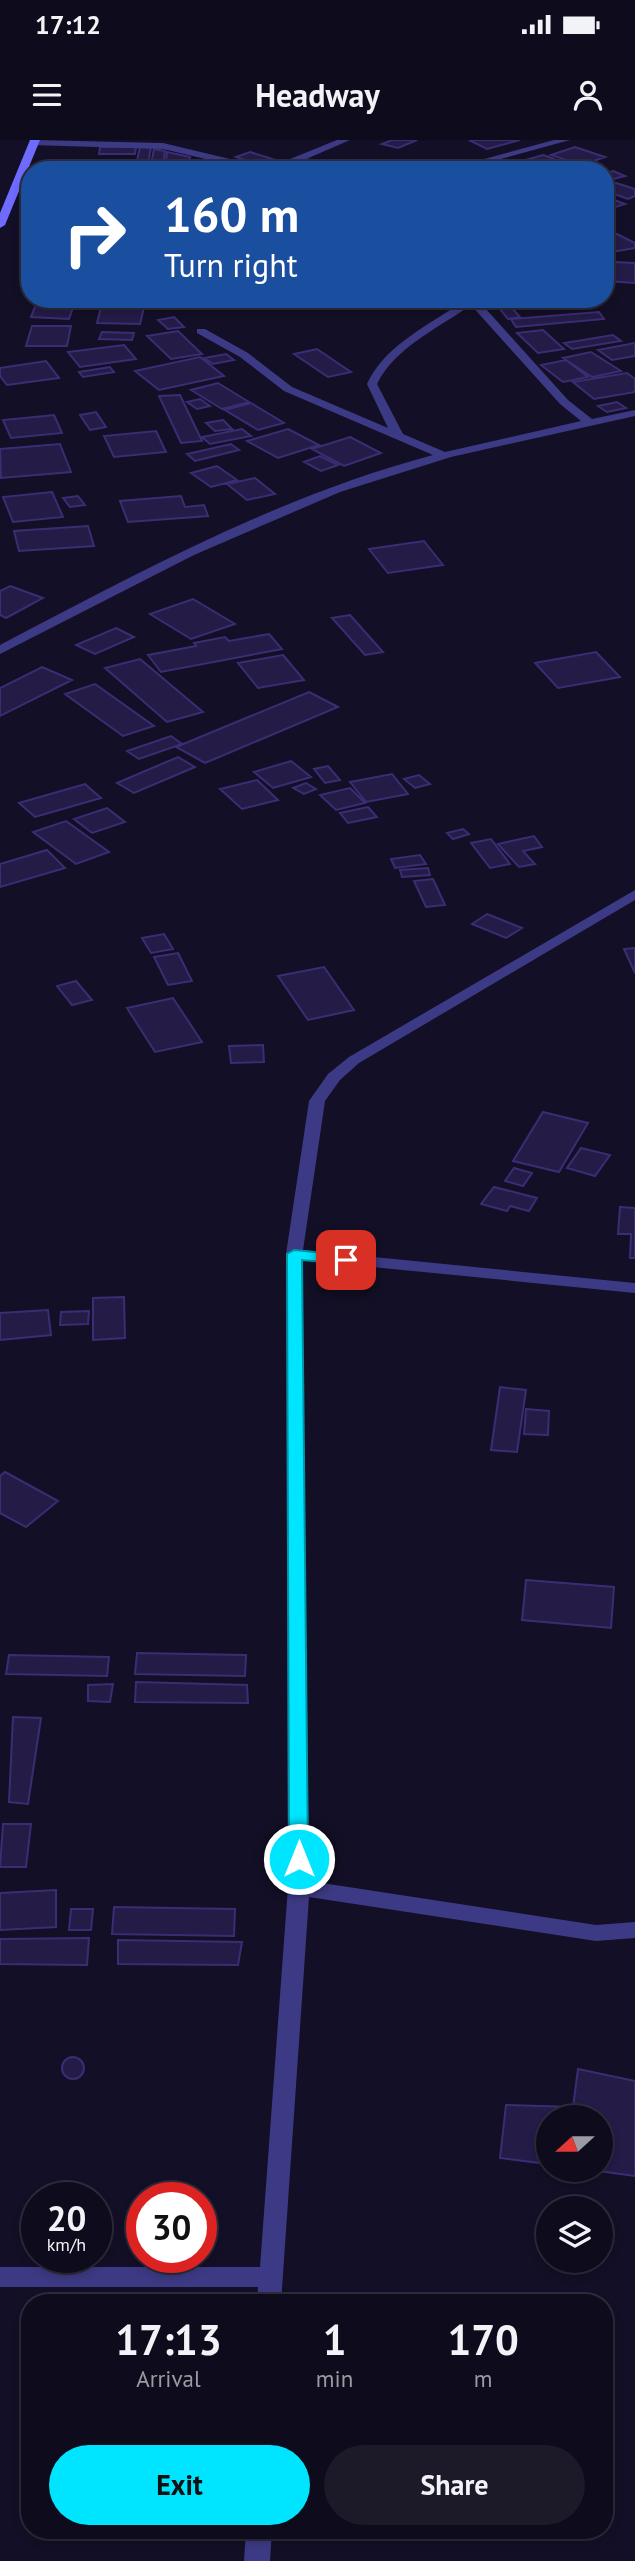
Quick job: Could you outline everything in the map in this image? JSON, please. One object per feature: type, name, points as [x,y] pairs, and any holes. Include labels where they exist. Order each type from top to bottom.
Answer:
[{"type":"main road","points":[[27,161],[35,141]]},
{"type":"main road","points":[[0,225],[21,175]]},
{"type":"street","points":[[294,161],[345,140]]},
{"type":"street","points":[[484,161],[565,140]]},
{"type":"street","points":[[35,141],[163,146],[227,161]]},
{"type":"street","points":[[398,436],[372,384],[374,374],[410,342],[459,308]]},
{"type":"street","points":[[478,308],[564,402],[590,423]]},
{"type":"street","points":[[201,331],[244,355],[288,389],[445,456]]},
{"type":"street","points":[[0,650],[125,584],[272,515],[345,486],[445,456],[635,413]]},
{"type":"street","points":[[269,2294],[299,1887],[294,1254],[317,1101],[334,1077],[354,1060],[635,894]]},
{"type":"street","points":[[294,1254],[635,1288]]},
{"type":"street","points":[[299,1887],[596,1933],[635,1930]]},
{"type":"street","points":[[0,2277],[270,2277]]},
{"type":"street","points":[[257,2561],[258,2539]]},
{"type":"building","points":[[392,140],[417,140],[398,148],[382,144]]},
{"type":"building","points":[[469,140],[520,140],[487,149]]},
{"type":"building","points":[[100,147],[136,147],[135,154],[99,154]]},
{"type":"building","points":[[140,147],[151,147],[149,161],[137,161]]},
{"type":"building","points":[[575,147],[605,157],[594,161],[570,161],[551,155]]},
{"type":"building","points":[[154,149],[165,151],[163,161],[152,161]]},
{"type":"building","points":[[167,152],[190,157],[189,161],[166,161]]},
{"type":"building","points":[[250,152],[279,161],[249,161],[236,157]]},
{"type":"building","points":[[543,155],[560,161],[522,161]]},
{"type":"building","points":[[614,171],[625,176],[614,179]]},
{"type":"building","points":[[614,182],[635,189],[635,196],[628,199],[614,194]]},
{"type":"building","points":[[614,200],[625,204],[614,207]]},
{"type":"building","points":[[614,235],[635,243],[635,248],[614,252]]},
{"type":"building","points":[[614,262],[635,263],[635,283],[614,282]]},
{"type":"building","points":[[34,308],[73,308],[69,319],[31,317]]},
{"type":"building","points":[[101,308],[144,308],[140,324],[97,323]]},
{"type":"building","points":[[512,308],[520,317],[508,319],[500,309]]},
{"type":"building","points":[[599,312],[604,319],[516,327],[511,319]]},
{"type":"building","points":[[174,317],[184,327],[168,329],[158,320]]},
{"type":"building","points":[[32,326],[71,326],[67,346],[26,346]]},
{"type":"building","points":[[543,330],[564,349],[538,353],[517,333]]},
{"type":"building","points":[[178,331],[202,354],[171,359],[147,336]]},
{"type":"building","points":[[102,332],[134,333],[132,340],[99,339]]},
{"type":"building","points":[[613,335],[621,341],[572,349],[564,343]]},
{"type":"building","points":[[635,343],[635,356],[612,360],[598,350]]},
{"type":"building","points":[[124,345],[136,359],[80,367],[68,352]]},
{"type":"building","points":[[317,349],[351,372],[328,377],[294,354]]},
{"type":"building","points":[[591,352],[621,371],[592,377],[563,358]]},
{"type":"building","points":[[226,354],[234,360],[213,364],[204,358]]},
{"type":"building","points":[[200,357],[224,376],[159,390],[135,371]]},
{"type":"building","points":[[566,360],[588,377],[563,382],[541,365]]},
{"type":"building","points":[[46,361],[59,378],[7,385],[0,376],[0,368]]},
{"type":"building","points":[[110,367],[114,372],[83,377],[79,372]]},
{"type":"building","points":[[627,373],[635,379],[635,392],[594,399],[573,382]]},
{"type":"building","points":[[218,383],[249,402],[222,409],[191,390]]},
{"type":"building","points":[[180,395],[202,441],[181,443],[159,396]]},
{"type":"building","points":[[200,399],[210,406],[197,409],[187,402]]},
{"type":"building","points":[[617,402],[626,408],[607,412],[598,406]]},
{"type":"building","points":[[251,403],[284,423],[258,430],[225,410]]},
{"type":"building","points":[[96,412],[106,427],[90,430],[80,415]]},
{"type":"building","points":[[54,415],[62,433],[11,438],[3,420]]},
{"type":"building","points":[[223,420],[232,429],[215,431],[206,423]]},
{"type":"building","points":[[242,429],[251,436],[210,444],[202,437]]},
{"type":"building","points":[[288,429],[319,445],[278,458],[247,441]]},
{"type":"building","points":[[156,431],[166,452],[114,457],[104,436]]},
{"type":"building","points":[[350,437],[381,453],[344,466],[312,449]]},
{"type":"building","points":[[60,444],[71,472],[1,478],[0,449]]},
{"type":"building","points":[[231,444],[239,450],[195,461],[187,454]]},
{"type":"building","points":[[320,456],[338,465],[321,471],[304,462]]},
{"type":"building","points":[[217,466],[237,480],[211,487],[191,473]]},
{"type":"building","points":[[255,478],[275,494],[247,500],[227,484]]},
{"type":"building","points":[[52,492],[63,517],[13,522],[3,497]]},
{"type":"building","points":[[78,496],[85,505],[70,507],[63,498]]},
{"type":"building","points":[[181,496],[185,507],[204,505],[208,516],[128,522],[120,501]]},
{"type":"building","points":[[88,526],[94,546],[19,551],[14,531]]},
{"type":"building","points":[[424,541],[443,565],[388,573],[369,549]]},
{"type":"building","points":[[10,586],[43,598],[6,618],[0,615],[0,591]]},
{"type":"building","points":[[193,599],[235,624],[191,639],[150,614]]},
{"type":"building","points":[[350,615],[383,652],[365,655],[332,618]]},
{"type":"building","points":[[116,628],[134,637],[95,654],[76,645]]},
{"type":"building","points":[[269,634],[282,649],[161,672],[148,655],[196,646],[194,643],[225,637],[229,641]]},
{"type":"building","points":[[596,652],[620,677],[558,688],[535,663]]},
{"type":"building","points":[[283,655],[304,680],[258,688],[238,663]]},
{"type":"building","points":[[140,659],[203,712],[167,722],[105,668]]},
{"type":"building","points":[[42,667],[72,680],[0,716],[0,688]]},
{"type":"building","points":[[95,684],[154,726],[123,736],[65,694]]},
{"type":"building","points":[[309,692],[338,707],[205,763],[176,747]]},
{"type":"building","points":[[171,736],[182,744],[139,759],[127,751]]},
{"type":"building","points":[[178,757],[195,767],[134,793],[117,783]]},
{"type":"building","points":[[291,761],[311,777],[273,788],[254,772]]},
{"type":"building","points":[[328,766],[340,780],[325,783],[314,769]]},
{"type":"building","points":[[392,774],[408,794],[366,802],[350,782]]},
{"type":"building","points":[[419,775],[430,784],[415,788],[404,779]]},
{"type":"building","points":[[257,780],[278,800],[242,809],[220,789]]},
{"type":"building","points":[[306,783],[316,789],[304,794],[293,788]]},
{"type":"building","points":[[85,784],[101,798],[35,817],[19,803]]},
{"type":"building","points":[[350,788],[365,803],[336,810],[320,795]]},
{"type":"building","points":[[368,807],[377,817],[348,823],[340,813]]},
{"type":"building","points":[[107,808],[125,822],[92,833],[74,819]]},
{"type":"building","points":[[66,821],[109,852],[76,864],[33,832]]},
{"type":"building","points":[[463,829],[469,834],[453,839],[447,833]]},
{"type":"building","points":[[534,836],[542,847],[523,851],[535,864],[519,867],[498,844]]},
{"type":"building","points":[[491,839],[510,864],[490,868],[471,843]]},
{"type":"building","points":[[47,850],[65,868],[0,887],[0,864]]},
{"type":"building","points":[[420,855],[426,864],[395,868],[391,859]]},
{"type":"building","points":[[428,868],[430,875],[402,877],[400,870]]},
{"type":"building","points":[[433,879],[445,905],[426,907],[414,881]]},
{"type":"building","points":[[487,914],[522,928],[506,938],[472,924]]},
{"type":"building","points":[[164,934],[173,949],[151,953],[142,938]]},
{"type":"building","points":[[635,948],[635,973],[624,949]]},
{"type":"building","points":[[178,953],[192,981],[168,985],[154,957]]},
{"type":"building","points":[[324,967],[354,1010],[308,1020],[278,976]]},
{"type":"building","points":[[76,981],[92,1000],[72,1005],[57,986]]},
{"type":"building","points":[[173,998],[202,1042],[155,1052],[127,1008]]},
{"type":"building","points":[[263,1045],[264,1062],[231,1063],[229,1046]]},
{"type":"building","points":[[543,1112],[588,1123],[559,1172],[513,1161]]},
{"type":"building","points":[[581,1148],[610,1155],[595,1176],[567,1168]]},
{"type":"building","points":[[514,1168],[532,1173],[523,1186],[505,1181]]},
{"type":"building","points":[[494,1187],[537,1198],[529,1211],[510,1206],[507,1211],[481,1204]]},
{"type":"building","points":[[620,1207],[635,1208],[635,1258],[630,1258],[631,1234],[618,1234]]},
{"type":"building","points":[[124,1297],[125,1338],[93,1340],[93,1298]]},
{"type":"building","points":[[48,1310],[51,1335],[0,1340],[0,1313]]},
{"type":"building","points":[[89,1311],[88,1324],[60,1325],[61,1312]]},
{"type":"building","points":[[500,1387],[526,1390],[517,1452],[491,1450]]},
{"type":"building","points":[[526,1409],[549,1411],[548,1435],[524,1434]]},
{"type":"building","points":[[5,1472],[58,1501],[26,1527],[0,1513],[0,1476]]},
{"type":"building","points":[[526,1580],[614,1587],[611,1628],[522,1620]]},
{"type":"building","points":[[137,1653],[246,1655],[245,1676],[135,1674]]},
{"type":"building","points":[[9,1655],[109,1657],[107,1676],[6,1674]]},
{"type":"building","points":[[136,1682],[247,1685],[248,1703],[135,1702]]},
{"type":"building","points":[[113,1684],[110,1702],[88,1701],[88,1685]]},
{"type":"building","points":[[13,1717],[41,1718],[28,1804],[9,1802]]},
{"type":"building","points":[[3,1824],[31,1824],[26,1867],[0,1867]]},
{"type":"building","points":[[56,1890],[56,1927],[0,1930],[0,1893]]},
{"type":"building","points":[[114,1907],[235,1909],[234,1936],[112,1934]]},
{"type":"building","points":[[71,1909],[93,1909],[91,1930],[69,1930]]},
{"type":"building","points":[[89,1938],[87,1965],[0,1964],[0,1939]]},
{"type":"building","points":[[118,1940],[242,1942],[238,1965],[118,1964]]},
{"type":"building","points":[[73,2057],[81,2060],[84,2068],[81,2076],[73,2079],[65,2076],[62,2068],[65,2060]]},
{"type":"building","points":[[578,2069],[635,2081],[635,2176],[613,2173],[613,2105],[573,2105]]},
{"type":"building","points":[[506,2105],[536,2106],[536,2162],[500,2158]]},
{"type":"route","points":[[299,1859],[294,1254],[346,1260]]}]
